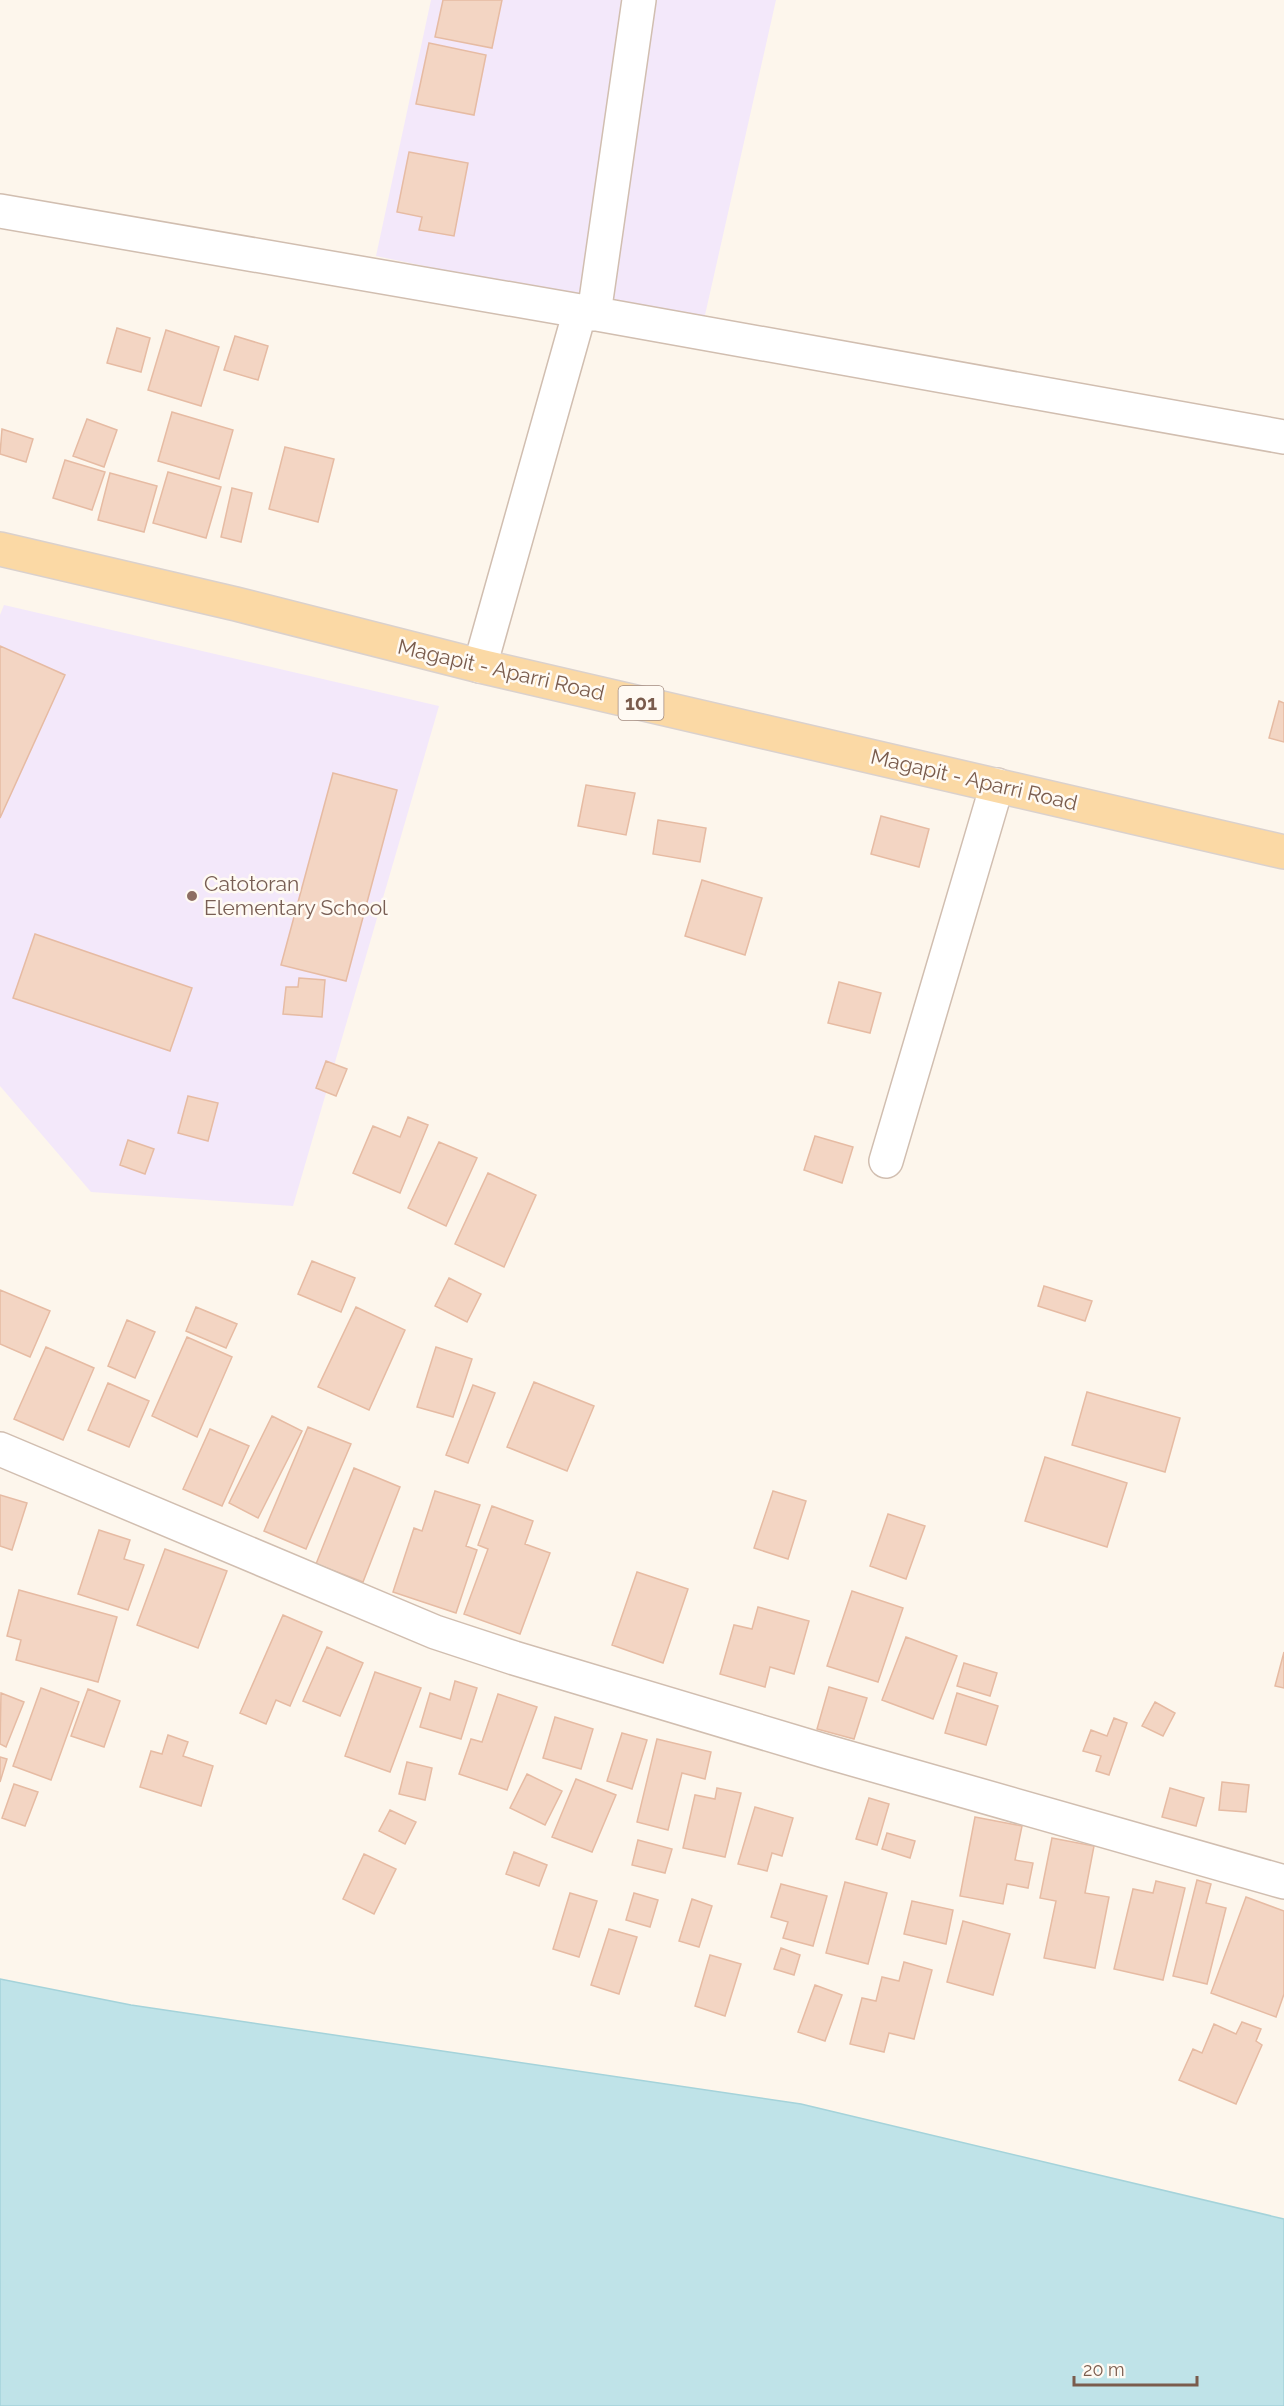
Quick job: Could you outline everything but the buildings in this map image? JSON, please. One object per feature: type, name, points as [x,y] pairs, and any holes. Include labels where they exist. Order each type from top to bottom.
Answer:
[{"type":"main road","name":"Magapit - Aparri Road","points":[[0,549],[236,604],[480,666],[1284,852]]},
{"type":"street","points":[[480,666],[587,312],[639,0]]},
{"type":"street","points":[[0,211],[587,312],[1284,437]]},
{"type":"street","points":[[886,1161],[997,785]]},
{"type":"street","points":[[0,1449],[435,1632],[828,1752],[1284,1882]]},
{"type":"shaded area","points":[[431,0],[776,0],[703,324],[376,256]]},
{"type":"shaded area","name":"Catotoran Elementary School","points":[[4,605],[439,706],[293,1206],[91,1192],[0,1086],[0,615]]},
{"type":"water","points":[[0,1979],[131,2005],[801,2104],[1284,2219],[1284,2406],[0,2406]]},
{"type":"place","name":"Catotoran Elementary School","points":[[192,896]]}]
